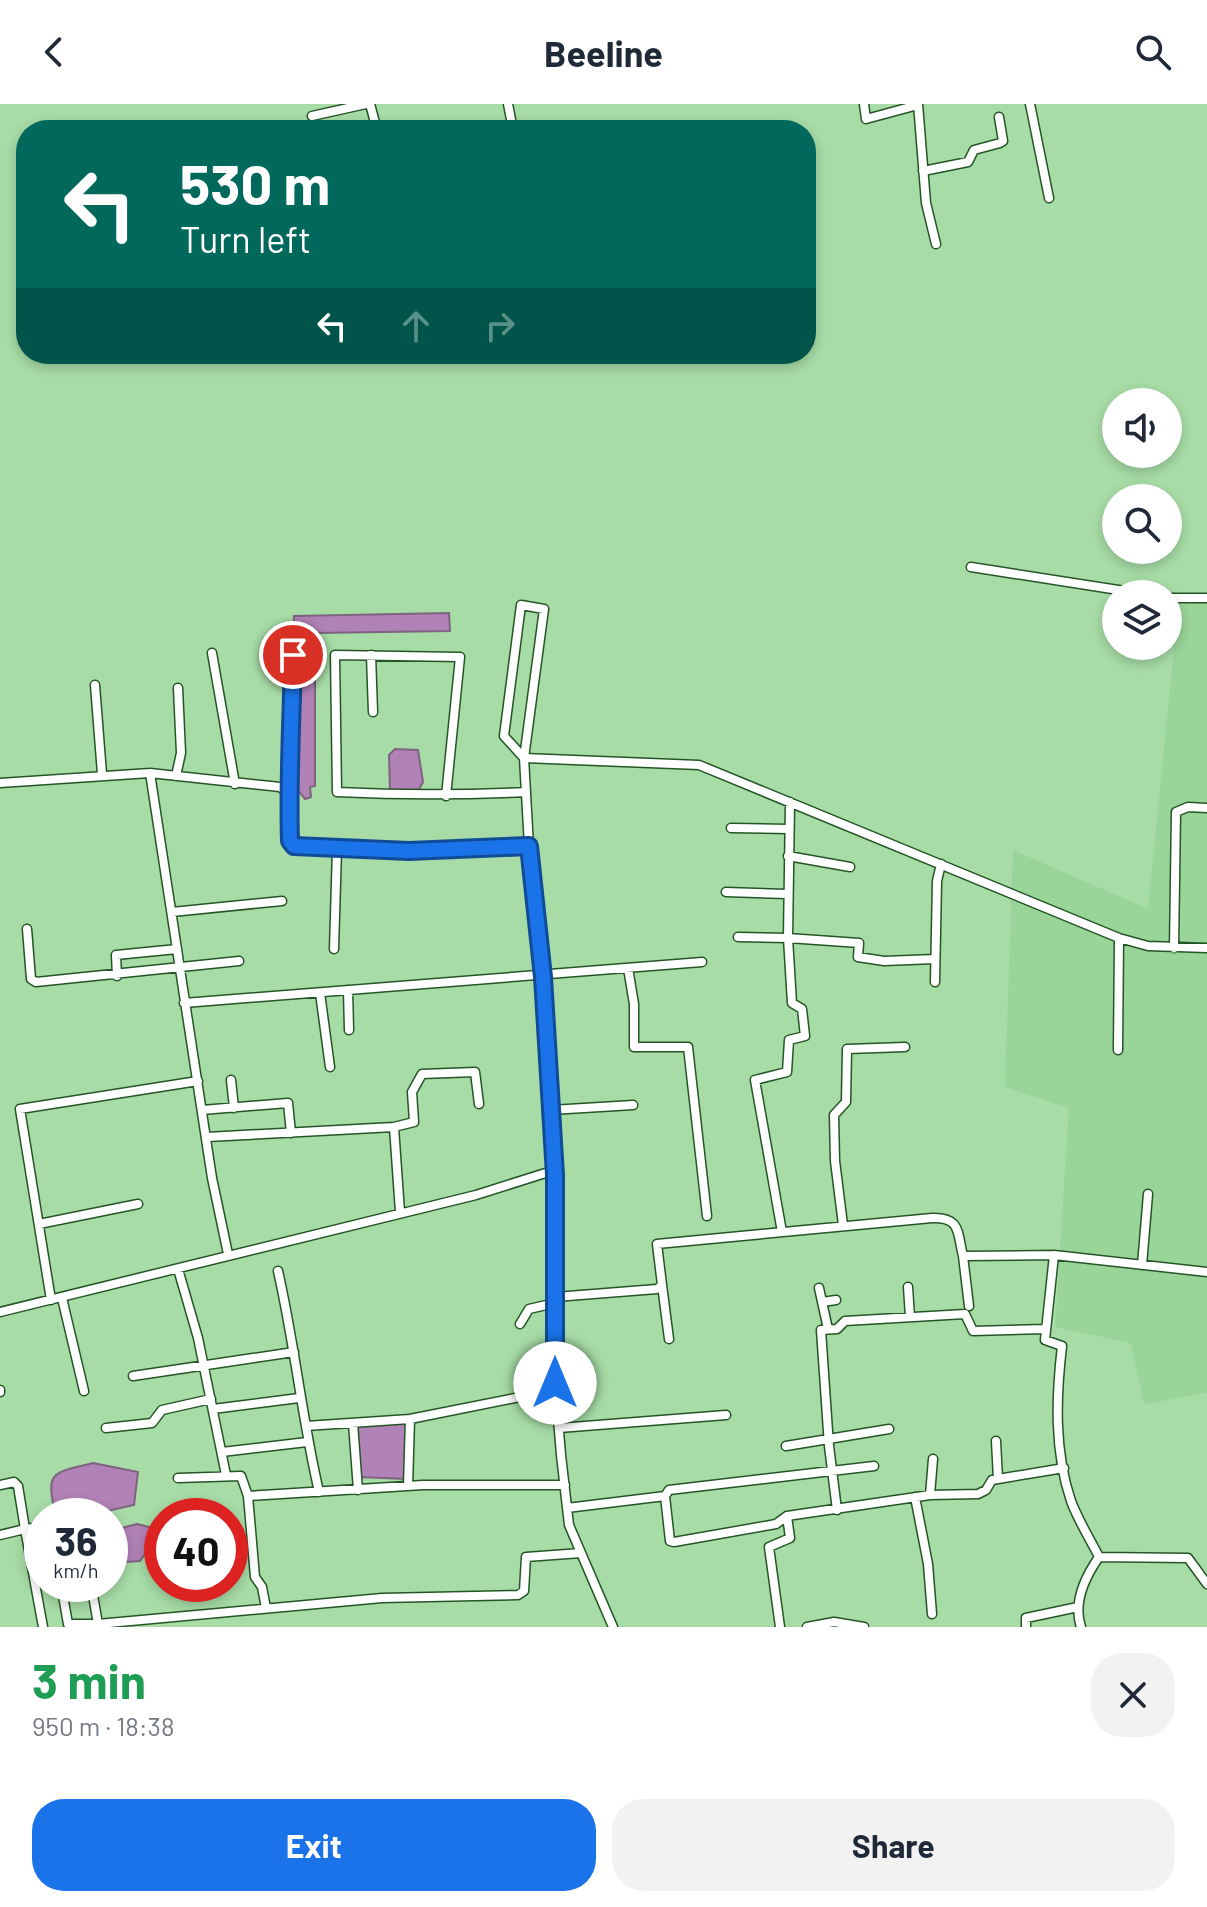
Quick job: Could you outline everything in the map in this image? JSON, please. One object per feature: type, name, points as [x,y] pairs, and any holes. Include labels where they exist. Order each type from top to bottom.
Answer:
[{"type":"street","points":[[312,116],[368,104]]},
{"type":"street","points":[[864,104],[866,119],[918,105],[923,171],[936,244]]},
{"type":"street","points":[[1030,104],[1049,198]]},
{"type":"street","points":[[923,171],[968,162],[974,150],[1003,141],[999,117]]},
{"type":"street","points":[[971,567],[1102,587]]},
{"type":"street","points":[[1182,598],[1207,598]]},
{"type":"street","points":[[613,1627],[569,1525],[555,1390],[555,1170],[543,977],[529,846],[524,758],[544,609],[521,605],[504,736],[524,758],[699,765],[1119,938],[1148,946],[1207,948]]},
{"type":"street","points":[[293,630],[288,793],[290,841],[294,846],[437,851],[529,846]]},
{"type":"street","points":[[212,653],[235,784]]},
{"type":"street","points":[[446,796],[460,657],[335,655],[337,792],[446,796],[526,792]]},
{"type":"street","points":[[371,655],[373,712]]},
{"type":"street","points":[[95,685],[102,774]]},
{"type":"street","points":[[176,776],[181,753],[178,688]]},
{"type":"street","points":[[0,783],[150,773],[280,787],[288,793]]},
{"type":"street","points":[[150,773],[184,1003],[228,1254]]},
{"type":"street","points":[[782,1232],[755,1080],[787,1072],[789,1040],[805,1036],[802,1009],[792,1003],[787,894],[790,802]]},
{"type":"street","points":[[1174,948],[1176,812],[1188,807],[1207,808]]},
{"type":"street","points":[[731,828],[789,829]]},
{"type":"street","points":[[334,949],[337,849]]},
{"type":"street","points":[[788,856],[850,867]]},
{"type":"street","points":[[935,982],[937,881],[941,864]]},
{"type":"street","points":[[726,892],[787,894]]},
{"type":"street","points":[[172,912],[282,901]]},
{"type":"street","points":[[27,929],[33,981],[117,976],[239,961]]},
{"type":"street","points":[[738,937],[859,943],[858,957],[884,961],[935,959]]},
{"type":"street","points":[[1118,1050],[1119,938]]},
{"type":"street","points":[[117,976],[116,955],[177,949]]},
{"type":"street","points":[[184,1003],[543,977],[702,962]]},
{"type":"street","points":[[628,968],[634,1004],[634,1047],[688,1047],[707,1216]]},
{"type":"street","points":[[348,990],[349,1030]]},
{"type":"street","points":[[320,993],[330,1067]]},
{"type":"street","points":[[843,1225],[835,1161],[834,1115],[846,1106],[847,1049],[905,1047]]},
{"type":"street","points":[[207,1137],[394,1127],[414,1122],[412,1092],[422,1074],[475,1072],[479,1104]]},
{"type":"street","points":[[231,1080],[234,1108]]},
{"type":"street","points":[[51,1300],[20,1109],[198,1081]]},
{"type":"street","points":[[202,1110],[288,1103],[291,1133]]},
{"type":"street","points":[[551,1110],[633,1105]]},
{"type":"street","points":[[394,1127],[400,1212]]},
{"type":"street","points":[[0,1312],[476,1195],[555,1170]]},
{"type":"street","points":[[1142,1265],[1148,1194]]},
{"type":"street","points":[[39,1224],[138,1204]]},
{"type":"street","points":[[669,1339],[657,1244],[949,1217],[954,1221],[963,1256],[969,1306]]},
{"type":"street","points":[[963,1256],[1054,1255],[1207,1272]]},
{"type":"street","points":[[1054,1255],[1045,1340],[1062,1346],[1057,1422],[1071,1502],[1099,1557]]},
{"type":"street","points":[[178,1269],[203,1364],[226,1475]]},
{"type":"street","points":[[278,1271],[307,1442],[319,1492]]},
{"type":"street","points":[[520,1324],[529,1309],[555,1300],[645,1292],[662,1285]]},
{"type":"street","points":[[908,1287],[910,1317]]},
{"type":"street","points":[[819,1288],[828,1329]]},
{"type":"street","points":[[62,1298],[84,1391]]},
{"type":"street","points":[[822,1302],[836,1300]]},
{"type":"street","points":[[837,1510],[820,1333],[840,1328],[845,1321],[965,1314],[973,1331],[1046,1329]]},
{"type":"street","points":[[133,1376],[294,1352]]},
{"type":"street","points":[[306,1426],[410,1419],[555,1390]]},
{"type":"street","points":[[213,1409],[299,1398]]},
{"type":"street","points":[[106,1428],[152,1423],[162,1410],[211,1399]]},
{"type":"street","points":[[559,1428],[726,1415]]},
{"type":"street","points":[[408,1486],[410,1419]]},
{"type":"street","points":[[353,1423],[358,1490]]},
{"type":"street","points":[[786,1446],[889,1429]]},
{"type":"street","points":[[996,1441],[998,1479]]},
{"type":"street","points":[[222,1452],[307,1442]]},
{"type":"street","points":[[930,1495],[933,1459]]},
{"type":"street","points":[[874,1466],[669,1490],[665,1496],[670,1541],[776,1524],[787,1516],[930,1495],[978,1494],[998,1479],[1064,1468]]},
{"type":"street","points":[[178,1478],[241,1476],[248,1496],[255,1577],[262,1587],[266,1608]]},
{"type":"street","points":[[0,1485],[14,1482],[18,1486],[24,1523]]},
{"type":"street","points":[[248,1496],[408,1486],[565,1485]]},
{"type":"street","points":[[567,1508],[665,1496]]},
{"type":"street","points":[[915,1497],[928,1564],[932,1614]]},
{"type":"street","points":[[780,1627],[769,1547],[790,1538],[787,1516]]},
{"type":"street","points":[[0,1535],[24,1529]]},
{"type":"street","points":[[63,1602],[66,1626],[382,1598],[518,1595],[524,1591],[526,1557],[581,1553]]},
{"type":"street","points":[[1099,1557],[1188,1558],[1207,1584]]},
{"type":"street","points":[[1081,1627],[1078,1607],[1088,1572],[1099,1557]]},
{"type":"street","points":[[38,1602],[43,1627]]},
{"type":"street","points":[[94,1602],[98,1624]]},
{"type":"street","points":[[1026,1627],[1026,1618],[1078,1607]]},
{"type":"street","points":[[807,1627],[834,1622],[864,1627]]},
{"type":"shaded area","points":[[1182,596],[1207,597],[1207,1393],[1144,1404],[1131,1343],[1055,1327],[1069,1108],[1005,1087],[1013,850],[1148,909],[1173,660],[1182,660]]},
{"type":"shaded area","points":[[449,613],[450,631],[315,633],[315,786],[310,787],[311,797],[305,799],[292,783],[294,616]]},
{"type":"shaded area","points":[[395,749],[418,750],[423,782],[417,793],[390,791],[389,755]]},
{"type":"shaded area","points":[[407,1420],[406,1479],[358,1477],[354,1423]]},
{"type":"shaded area","points":[[93,1463],[138,1472],[134,1505],[128,1506],[128,1498],[52,1498],[52,1481],[69,1469]]},
{"type":"shaded area","points":[[128,1526],[144,1526],[144,1555],[140,1561],[128,1562]]},
{"type":"route","points":[[293,655],[288,793],[290,841],[294,846],[409,851],[529,846],[543,977],[555,1175],[555,1383]]}]
